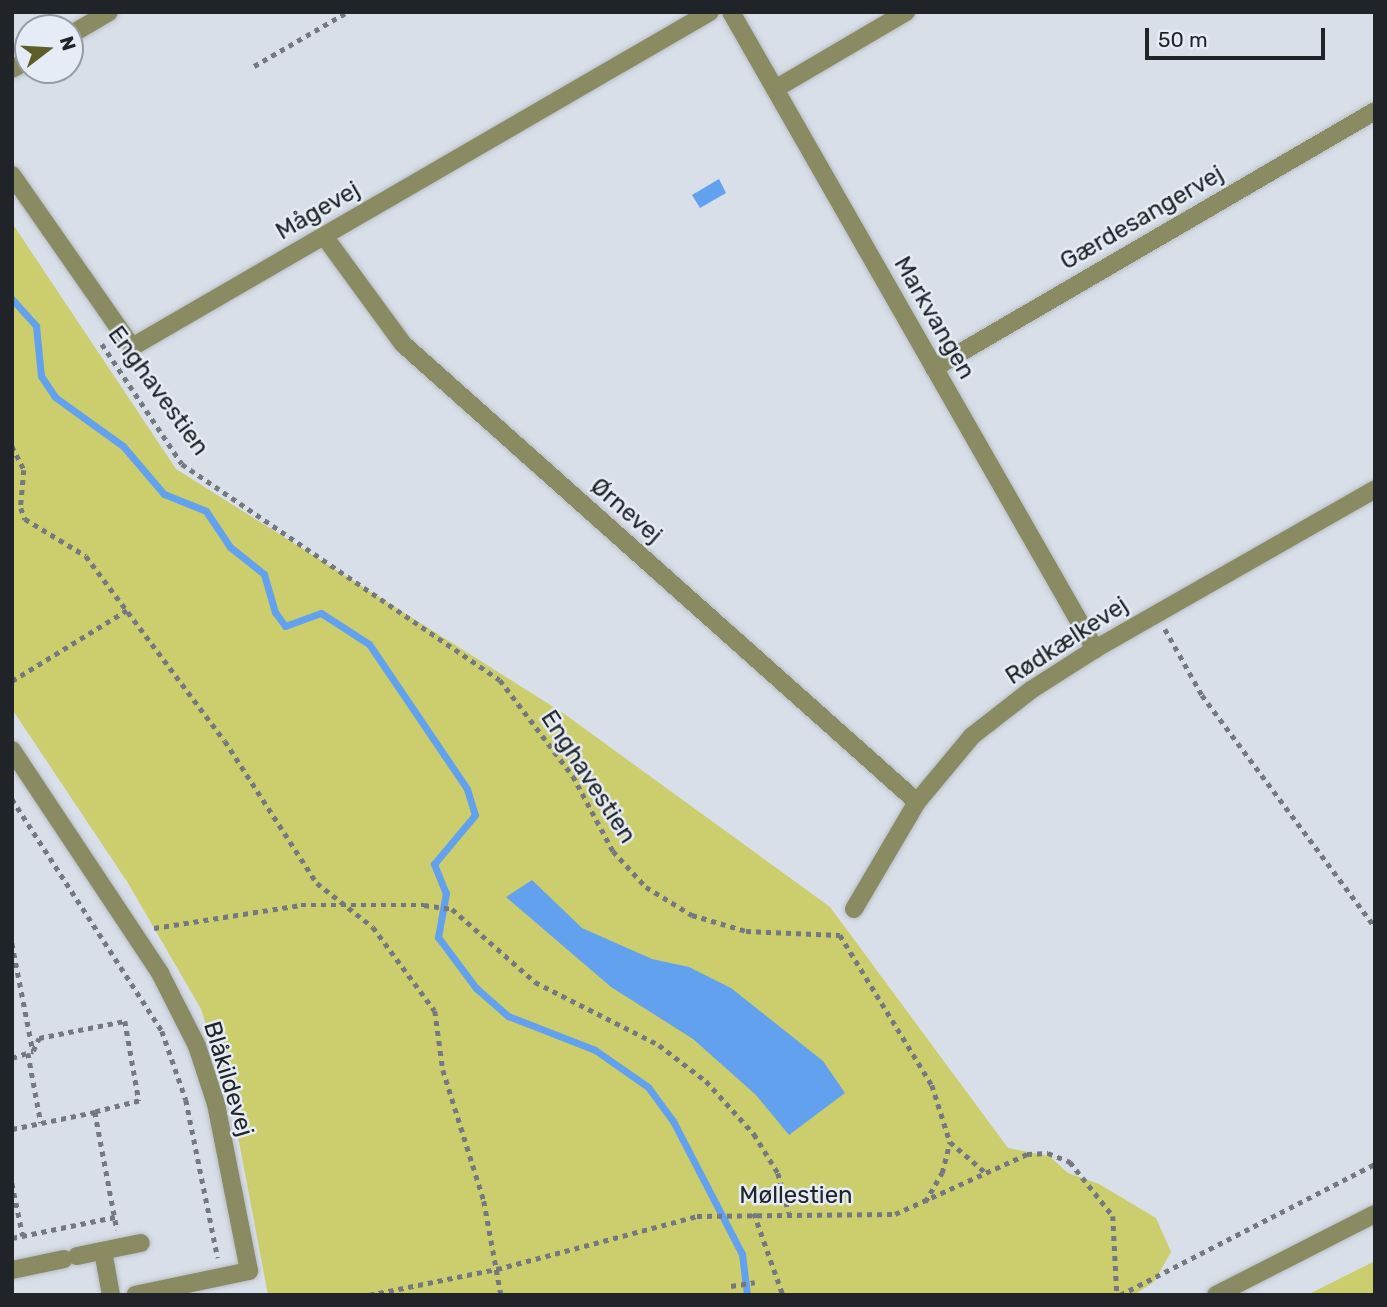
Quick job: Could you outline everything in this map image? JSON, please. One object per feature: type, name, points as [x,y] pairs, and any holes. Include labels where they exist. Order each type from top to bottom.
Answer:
[{"type":"street","points":[[84,27],[109,12]]},
{"type":"street","name":"Mågevej","points":[[12,175],[132,346],[710,12]]},
{"type":"street","name":"Markvangen","points":[[731,12],[1095,649]]},
{"type":"street","points":[[775,89],[906,12]]},
{"type":"street","name":"Gærdesangervej","points":[[934,368],[1375,111]]},
{"type":"street","name":"Ørnevej","points":[[324,236],[403,344],[917,802]]},
{"type":"street","name":"Rødkælkevej","points":[[855,909],[917,802],[972,736],[1031,690],[1095,649],[1375,489]]},
{"type":"street","name":"Blåkildevej","points":[[12,750],[160,972],[197,1046],[216,1104],[249,1271],[135,1295]]},
{"type":"street","points":[[1216,1295],[1375,1214]]},
{"type":"street","points":[[12,1270],[141,1243]]},
{"type":"street","points":[[111,1295],[112,1250]]},
{"type":"path","points":[[254,66],[347,12]]},
{"type":"path","name":"Enghavestien","points":[[95,334],[183,464],[500,680],[573,776],[613,851],[646,887],[691,915],[746,931],[840,935],[932,1085],[950,1142]]},
{"type":"path","points":[[12,446],[24,470],[21,508],[25,519],[86,556],[225,741],[317,883],[373,927],[435,1011],[443,1070],[484,1201],[501,1295]]},
{"type":"path","points":[[12,681],[127,610]]},
{"type":"path","points":[[1156,613],[1202,695],[1375,927]]},
{"type":"path","points":[[12,799],[138,991],[175,1061],[220,1268],[197,1272],[199,1282]]},
{"type":"path","points":[[132,931],[301,905],[424,905],[452,909],[536,982],[650,1040],[706,1082],[754,1133],[778,1173],[789,1213]]},
{"type":"path","points":[[12,943],[41,1123]]},
{"type":"path","points":[[12,1058],[31,1052],[38,1038],[124,1021],[139,1101],[12,1129]]},
{"type":"path","points":[[95,1112],[115,1217],[112,1250]]},
{"type":"path","points":[[925,1203],[942,1173],[950,1142],[985,1172]]},
{"type":"path","name":"Møllestien","points":[[369,1295],[497,1269],[697,1216],[737,1213],[895,1214],[925,1203],[1027,1154],[1048,1153],[1070,1162],[1113,1216],[1118,1295]]},
{"type":"path","points":[[1118,1295],[1375,1164]]},
{"type":"path","points":[[12,1183],[23,1236]]},
{"type":"path","points":[[754,1213],[783,1295]]},
{"type":"path","points":[[12,1238],[115,1217]]},
{"type":"path","points":[[731,1286],[755,1282]]},
{"type":"shaded area","points":[[12,223],[176,469],[563,713],[830,907],[1008,1148],[1049,1156],[1068,1173],[1099,1184],[1156,1218],[1171,1252],[1154,1282],[1134,1295],[268,1295],[233,1110],[201,1009],[128,883],[12,709]]},
{"type":"shaded area","points":[[1375,1261],[1375,1295],[1307,1295]]},
{"type":"water","points":[[719,179],[726,193],[700,208],[692,195]]},
{"type":"water","points":[[532,880],[582,928],[652,959],[689,967],[731,988],[823,1061],[845,1093],[789,1135],[756,1095],[693,1039],[611,987],[506,897]]},
{"type":"waterway","points":[[12,299],[36,326],[41,376],[55,397],[123,446],[164,494],[206,511],[230,547],[264,574],[275,612],[285,626],[321,613],[369,644],[467,789],[475,815],[434,864],[446,893],[438,937],[476,988],[508,1016],[595,1050],[648,1087],[673,1121],[742,1254],[747,1295]]}]
